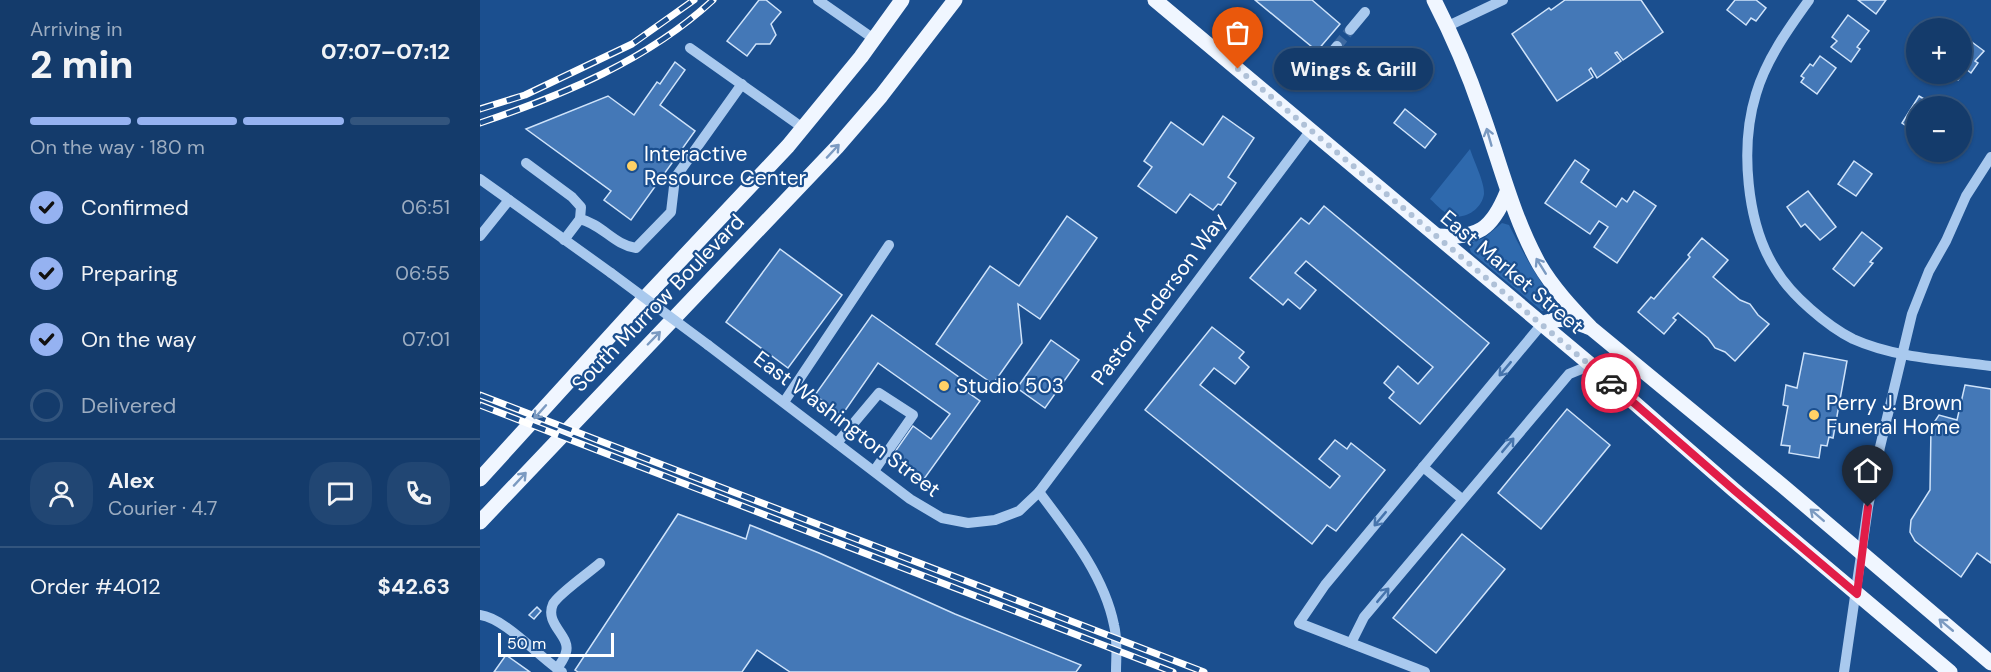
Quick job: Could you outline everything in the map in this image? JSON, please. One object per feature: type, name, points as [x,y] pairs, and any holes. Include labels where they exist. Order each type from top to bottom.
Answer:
[{"type":"main road","name":"South Murrow Boulevard","points":[[480,479],[803,128],[902,0]]},
{"type":"main road","name":"South Murrow Boulevard","points":[[480,522],[837,147],[931,33],[955,0]]},
{"type":"main road","name":"East Market Street","points":[[1155,0],[1591,365],[1734,490],[1950,672]]},
{"type":"main road","name":"East Market Street","points":[[1434,0],[1448,26],[1481,110],[1515,216],[1540,266],[1563,298],[1591,328],[1991,663]]},
{"type":"main road","points":[[1438,236],[1462,237],[1476,233],[1490,223],[1500,210],[1507,192]]},
{"type":"main road","points":[[1542,324],[1557,319],[1571,320],[1591,328]]},
{"type":"street","points":[[819,0],[834,4],[874,39]]},
{"type":"street","points":[[1448,26],[1503,0]]},
{"type":"street","points":[[1809,0],[1771,58],[1755,95],[1748,131],[1747,160],[1751,206],[1760,237],[1776,270],[1824,321],[1851,338],[1903,353],[1991,366]]},
{"type":"street","points":[[1350,30],[1365,12]]},
{"type":"street","points":[[1305,80],[1338,46]]},
{"type":"street","points":[[690,48],[803,128]]},
{"type":"street","points":[[580,219],[590,222],[624,246],[636,248],[671,212],[675,178],[742,84]]},
{"type":"street","name":"Pastor Anderson Way","points":[[1039,492],[1311,130]]},
{"type":"street","points":[[1844,672],[1857,594],[1861,553],[1880,447],[1912,314],[1929,271],[1946,241],[1966,196],[1991,157]]},
{"type":"street","points":[[526,163],[572,197],[581,207],[580,219],[564,240]]},
{"type":"street","name":"East Washington Street","points":[[480,179],[611,273],[910,498],[942,518],[968,523],[995,520],[1019,511],[1039,492]]},
{"type":"street","points":[[480,236],[509,200]]},
{"type":"street","points":[[784,402],[890,245]]},
{"type":"street","points":[[1425,672],[1299,623],[1325,585],[1542,324]]},
{"type":"street","points":[[1351,643],[1364,617],[1569,374],[1591,365]]},
{"type":"street","points":[[837,442],[879,393],[913,415],[874,471]]},
{"type":"street","points":[[1423,467],[1462,500]]},
{"type":"street","points":[[1039,492],[1104,588],[1115,626],[1116,672]]},
{"type":"street","points":[[480,615],[487,616],[513,633],[560,671],[567,651],[567,643],[553,622],[551,614],[554,603],[600,563]]},
{"type":"shaded area","points":[[1470,149],[1484,189],[1483,199],[1477,208],[1468,214],[1453,216],[1430,199]]},
{"type":"shaded area","points":[[1502,223],[1509,225],[1532,268],[1560,308],[1559,311],[1542,311],[1471,252],[1469,247],[1472,242],[1484,238]]},
{"type":"building","points":[[759,0],[766,0],[781,12],[771,24],[776,35],[770,44],[756,44],[747,56],[727,41]]},
{"type":"building","points":[[1255,0],[1312,0],[1340,24],[1317,51]]},
{"type":"building","points":[[1565,0],[1641,0],[1663,32],[1623,60],[1617,52],[1615,53],[1621,61],[1597,78],[1591,68],[1589,70],[1593,77],[1557,101],[1512,34],[1549,8],[1551,10]]},
{"type":"building","points":[[1735,0],[1756,0],[1766,8],[1756,21],[1751,18],[1746,25],[1727,10]]},
{"type":"building","points":[[1858,0],[1886,0],[1876,14]]},
{"type":"building","points":[[1848,15],[1869,31],[1857,47],[1860,49],[1851,62],[1831,47],[1837,41],[1832,37]]},
{"type":"building","points":[[1972,42],[1984,51],[1975,61],[1978,63],[1972,72]]},
{"type":"building","points":[[1820,56],[1836,68],[1817,94],[1801,82],[1804,78],[1801,76],[1810,64],[1813,66]]},
{"type":"building","points":[[675,62],[685,70],[660,105],[695,131],[631,220],[604,200],[611,191],[526,129],[608,96],[634,115],[657,82],[660,84]]},
{"type":"building","points":[[1405,109],[1436,134],[1425,148],[1394,123]]},
{"type":"building","points":[[1223,116],[1254,138],[1228,177],[1236,183],[1221,205],[1218,204],[1213,210],[1190,194],[1176,213],[1138,186],[1152,167],[1144,161],[1171,122],[1203,145]]},
{"type":"building","points":[[1575,160],[1589,170],[1581,182],[1616,207],[1622,198],[1627,202],[1634,191],[1656,206],[1617,263],[1594,247],[1608,227],[1599,221],[1590,234],[1545,203]]},
{"type":"building","points":[[1854,161],[1872,174],[1856,196],[1838,184]]},
{"type":"building","points":[[1808,191],[1836,227],[1820,240],[1805,224],[1801,227],[1787,207]]},
{"type":"building","points":[[1324,206],[1489,343],[1420,424],[1389,398],[1394,392],[1384,383],[1398,366],[1418,384],[1433,367],[1306,261],[1295,273],[1316,290],[1300,309],[1288,299],[1283,305],[1250,278],[1301,218],[1309,224]]},
{"type":"building","points":[[1067,216],[1097,238],[1040,319],[1018,304],[1022,343],[993,384],[936,344],[990,266],[1019,286]]},
{"type":"building","points":[[1862,232],[1882,248],[1854,286],[1833,269]]},
{"type":"building","points":[[1702,238],[1728,260],[1713,277],[1740,300],[1750,304],[1769,324],[1735,361],[1725,352],[1715,348],[1708,338],[1678,313],[1673,318],[1676,320],[1664,334],[1638,312],[1651,297],[1654,299],[1690,257],[1688,255]]},
{"type":"building","points":[[780,249],[842,295],[788,368],[726,322]]},
{"type":"building","points":[[872,315],[970,385],[966,391],[980,401],[924,479],[892,456],[913,426],[931,439],[950,414],[878,363],[842,415],[815,395]]},
{"type":"building","points":[[1212,327],[1244,352],[1239,358],[1249,367],[1235,384],[1214,368],[1200,385],[1330,488],[1340,476],[1319,459],[1335,440],[1347,449],[1351,443],[1385,470],[1336,531],[1327,525],[1312,544],[1145,410]]},
{"type":"building","points":[[1051,340],[1079,360],[1045,408],[1017,388]]},
{"type":"building","points":[[1804,353],[1847,361],[1833,438],[1829,437],[1827,446],[1821,445],[1819,458],[1789,453],[1790,446],[1781,445],[1788,406],[1783,405],[1786,385],[1797,388]]},
{"type":"building","points":[[1965,385],[1991,389],[1991,563],[1977,553],[1961,577],[1915,541],[1910,532],[1911,520],[1930,490],[1931,427],[1939,415],[1957,420]]},
{"type":"building","points":[[1567,409],[1610,445],[1541,529],[1498,493]]},
{"type":"building","points":[[678,514],[746,539],[750,525],[955,614],[1081,665],[1076,672],[790,672],[757,650],[742,672],[578,672],[575,670]]},
{"type":"building","points":[[1462,534],[1505,569],[1436,653],[1393,618]]},
{"type":"building","points":[[537,607],[541,611],[534,619],[529,615]]},
{"type":"building","points":[[506,655],[530,672],[494,672]]},
{"type":"tunnel","points":[[1337,46],[1350,30]]},
{"type":"railway","points":[[480,109],[525,95],[632,44],[694,0]]},
{"type":"railway","points":[[480,123],[573,88],[603,74],[661,41],[713,0]]},
{"type":"railway","points":[[480,395],[1204,672]]},
{"type":"railway","points":[[480,405],[1173,672]]},
{"type":"way so far","points":[[1238,69],[1611,383]]},
{"type":"place","name":"Wings & Grill","points":[[1238,69]]},
{"type":"place","name":"Interactive Resource Center","points":[[632,166]]},
{"type":"place","name":"Studio 503","points":[[944,386]]},
{"type":"place","name":"Perry J. Brown Funeral Home","points":[[1814,415]]},
{"type":"route","points":[[1611,383],[1857,594],[1868,507]]}]
